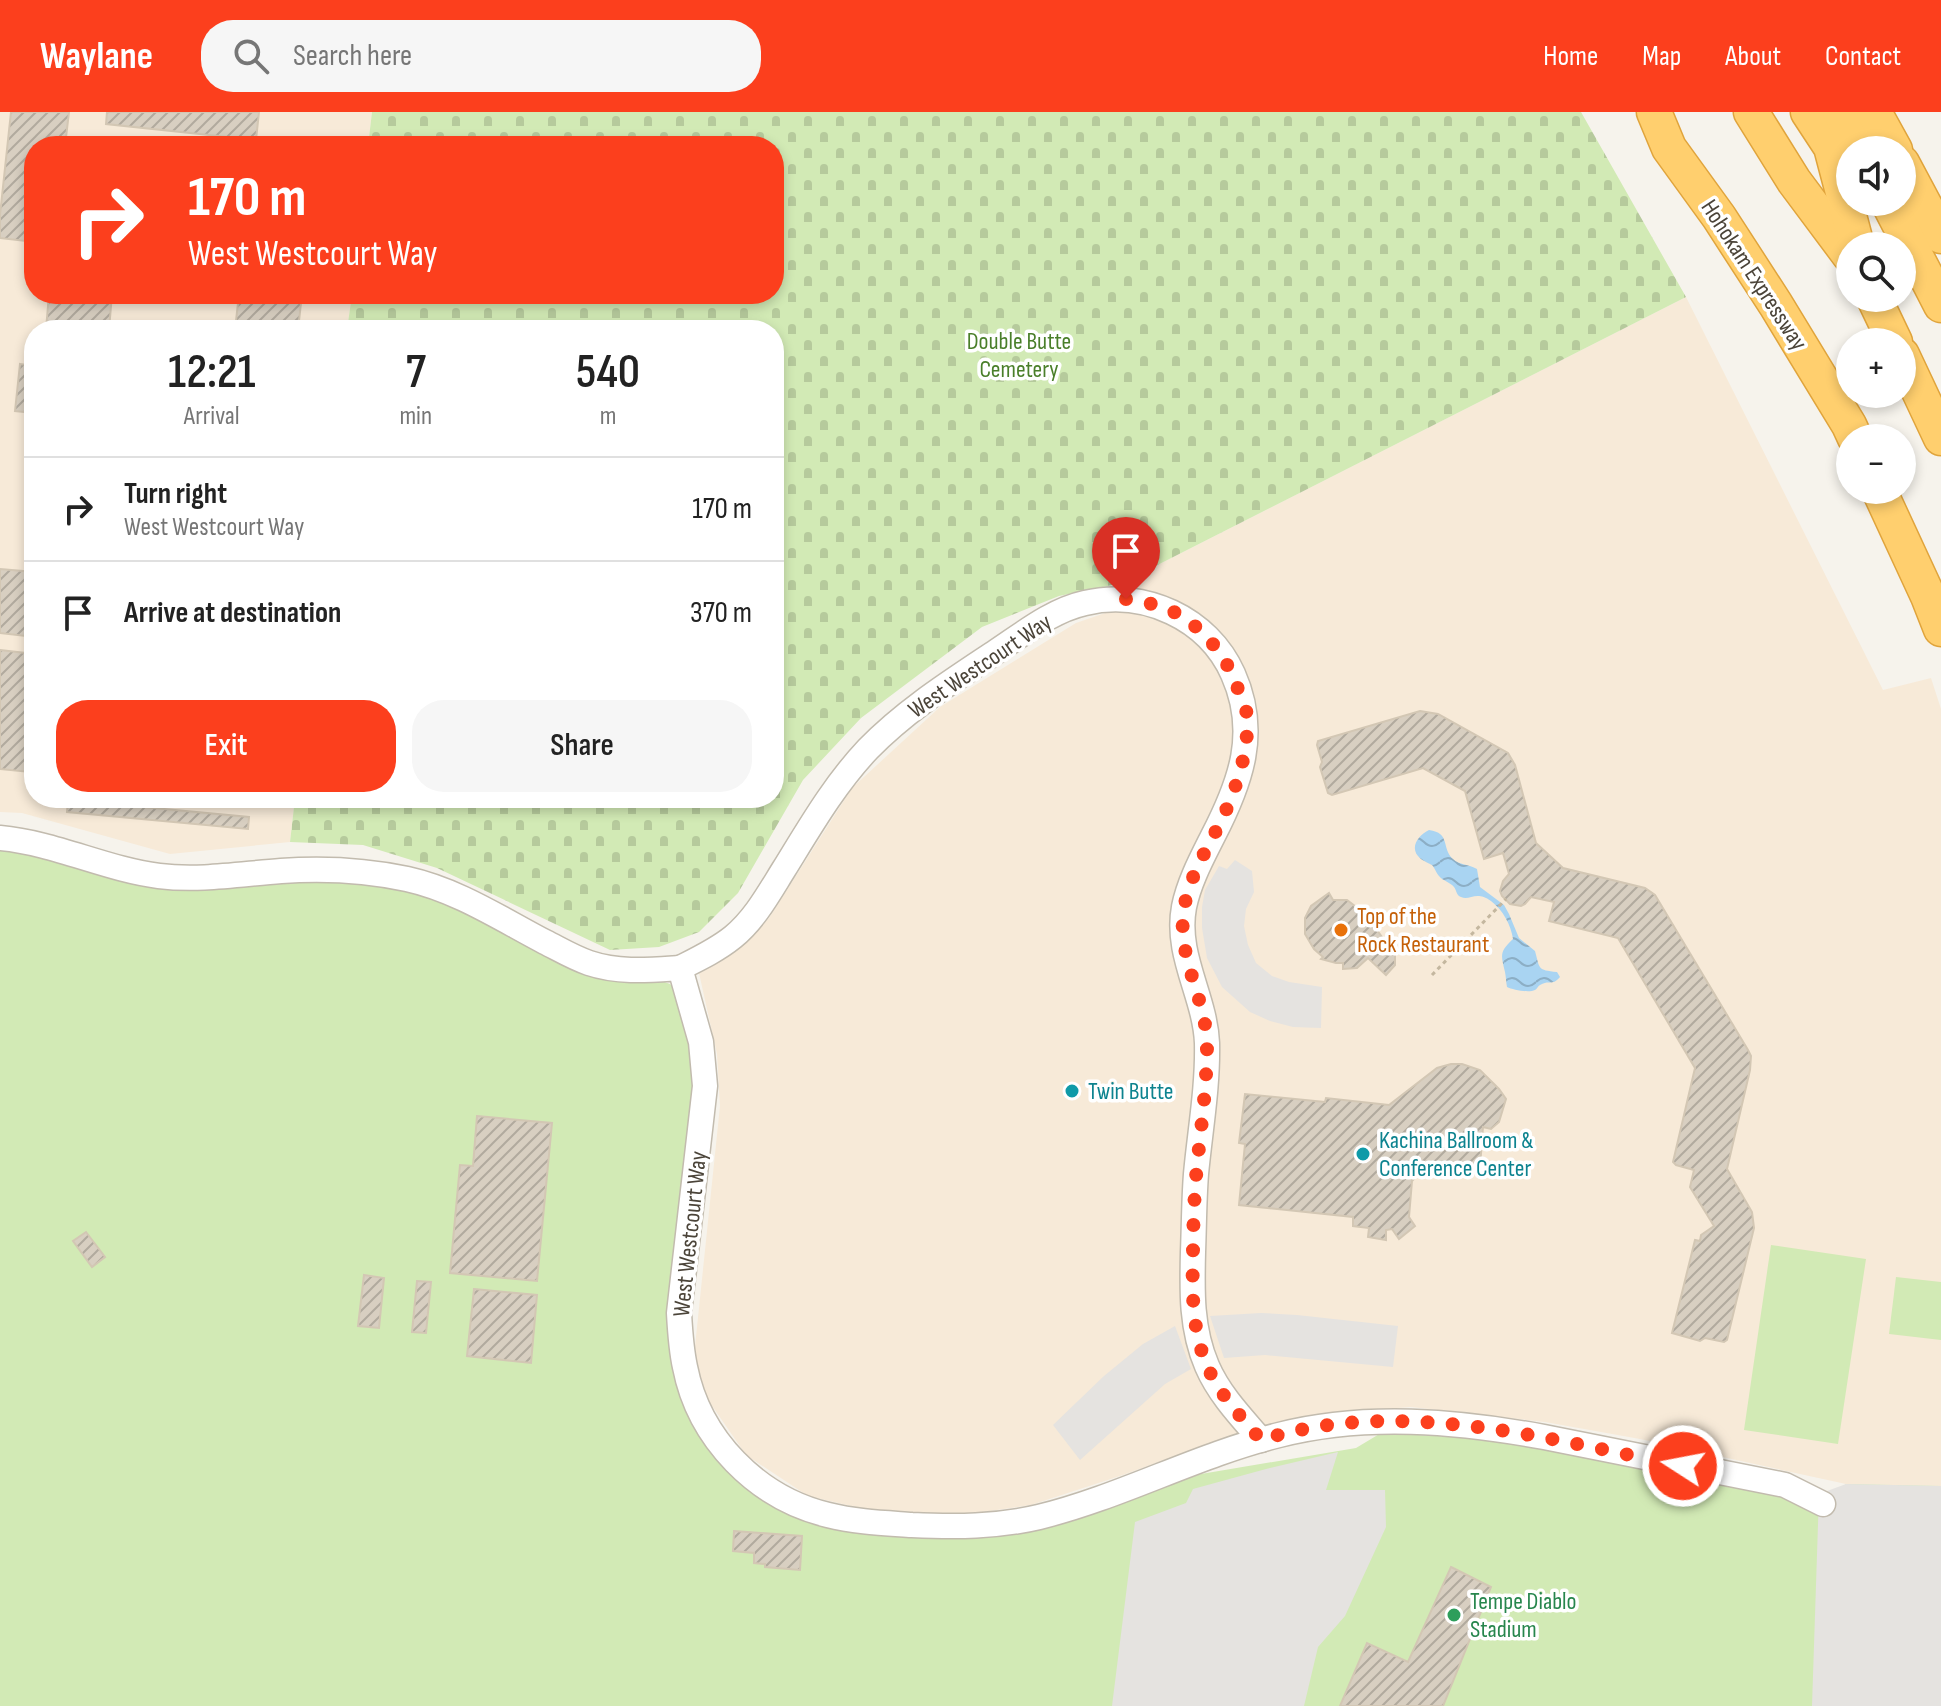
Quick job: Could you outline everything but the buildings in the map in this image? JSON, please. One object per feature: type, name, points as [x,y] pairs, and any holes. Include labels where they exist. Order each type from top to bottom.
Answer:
[{"type":"highway","points":[[1640,112],[1669,148]]},
{"type":"highway","name":"Hohokam Expressway","points":[[1654,112],[1669,148],[1719,217],[1848,424]]},
{"type":"highway","points":[[1751,112],[1794,181],[1836,237]]},
{"type":"highway","points":[[1808,112],[1831,147],[1853,232]]},
{"type":"highway","points":[[1840,112],[1853,136]]},
{"type":"highway","points":[[1874,112],[1887,136]]},
{"type":"highway","points":[[1916,189],[1941,236]]},
{"type":"highway","points":[[1895,216],[1941,305]]},
{"type":"highway","points":[[1916,385],[1941,438]]},
{"type":"highway","points":[[1885,504],[1941,629]]},
{"type":"street","name":"West Westcourt Way","points":[[0,838],[30,842],[158,876],[228,877],[325,870],[358,870],[385,875],[464,899],[588,963],[626,970],[680,968],[710,953],[741,929],[762,905],[846,773],[887,730],[934,692],[1036,624],[1084,603],[1126,599],[1171,610],[1193,624],[1226,660],[1247,714],[1238,778],[1190,887],[1182,928],[1188,963],[1200,1000],[1207,1044],[1196,1180],[1192,1294],[1197,1340],[1216,1385],[1261,1440]]},
{"type":"street","name":"West Westcourt Way","points":[[680,968],[701,1042],[705,1086],[679,1313],[685,1368],[700,1413],[717,1441],[749,1475],[774,1493],[799,1505],[840,1518],[879,1523],[994,1525],[1076,1506],[1261,1440],[1322,1427],[1378,1421],[1508,1430],[1785,1485],[1823,1504]]},
{"type":"path","points":[[1432,975],[1506,899]]},
{"type":"shaded area","points":[[0,112],[372,112],[369,136],[24,136],[24,304],[351,304],[348,320],[24,320],[24,808],[294,808],[290,842],[170,854],[22,813],[0,812]]},
{"type":"shaded area","points":[[1686,297],[1883,690],[1931,678],[1941,709],[1941,1486],[1846,1484],[1640,1439],[1545,1422],[1411,1407],[1321,1414],[1251,1428],[1031,1505],[962,1515],[886,1514],[808,1496],[746,1455],[708,1400],[694,1356],[720,1106],[717,1054],[699,973],[740,947],[769,918],[852,788],[940,707],[1076,623],[1111,611],[1128,611],[1122,583]]},
{"type":"shaded area","points":[[1235,860],[1252,871],[1254,892],[1246,909],[1244,926],[1256,963],[1272,976],[1322,987],[1321,1028],[1293,1027],[1250,1012],[1222,987],[1207,958],[1202,928],[1205,890],[1219,866],[1227,869]]},
{"type":"shaded area","points":[[1261,1313],[1398,1326],[1393,1367],[1265,1355],[1224,1358],[1210,1316]]},
{"type":"shaded area","points":[[1175,1326],[1191,1369],[1165,1384],[1080,1460],[1053,1425],[1143,1344]]},
{"type":"shaded area","points":[[1338,1452],[1326,1490],[1385,1490],[1386,1527],[1345,1616],[1318,1647],[1304,1706],[1112,1706],[1135,1522],[1186,1503],[1193,1489]]},
{"type":"shaded area","points":[[1846,1484],[1941,1486],[1941,1706],[1812,1706],[1819,1494]]},
{"type":"green space","name":"Double Butte Cemetery","points":[[372,112],[1581,112],[1686,297],[1122,583],[1059,596],[982,627],[861,718],[803,780],[738,893],[699,932],[659,947],[610,950],[437,868],[363,845],[290,842],[294,808],[784,808],[784,320],[348,320],[351,304],[784,304],[784,136],[369,136]]},
{"type":"green space","points":[[0,848],[47,856],[353,880],[417,892],[670,984],[675,989],[690,1041],[696,1075],[669,1315],[674,1371],[680,1389],[791,1512],[1070,1519],[1201,1474],[1356,1448],[1381,1433],[1494,1439],[1640,1464],[1786,1498],[1818,1514],[1846,1484],[1941,1486],[1941,1706],[0,1706]]},
{"type":"green space","points":[[1771,1245],[1866,1259],[1838,1444],[1744,1430]]},
{"type":"green space","points":[[1896,1277],[1941,1282],[1941,1340],[1889,1334]]},
{"type":"water","points":[[1429,830],[1440,834],[1453,859],[1477,869],[1480,887],[1504,905],[1519,938],[1535,951],[1540,968],[1557,972],[1560,977],[1557,980],[1543,983],[1532,991],[1507,987],[1502,958],[1505,947],[1513,939],[1508,923],[1499,909],[1486,898],[1459,896],[1432,865],[1417,855],[1416,843]]},
{"type":"place","name":"Top of the Rock Restaurant","points":[[1341,930]]},
{"type":"place","name":"Twin Butte","points":[[1072,1091]]},
{"type":"place","name":"Kachina Ballroom & Conference Center","points":[[1363,1154]]},
{"type":"place","name":"Tempe Diablo Stadium","points":[[1454,1615]]},
{"type":"route","points":[[1126,599],[1171,610],[1193,624],[1213,643],[1234,676],[1247,714],[1238,778],[1190,887],[1182,928],[1184,949],[1200,1000],[1207,1044],[1196,1180],[1192,1294],[1197,1340],[1216,1385],[1261,1440],[1345,1423],[1418,1423],[1508,1430],[1683,1466]]}]
